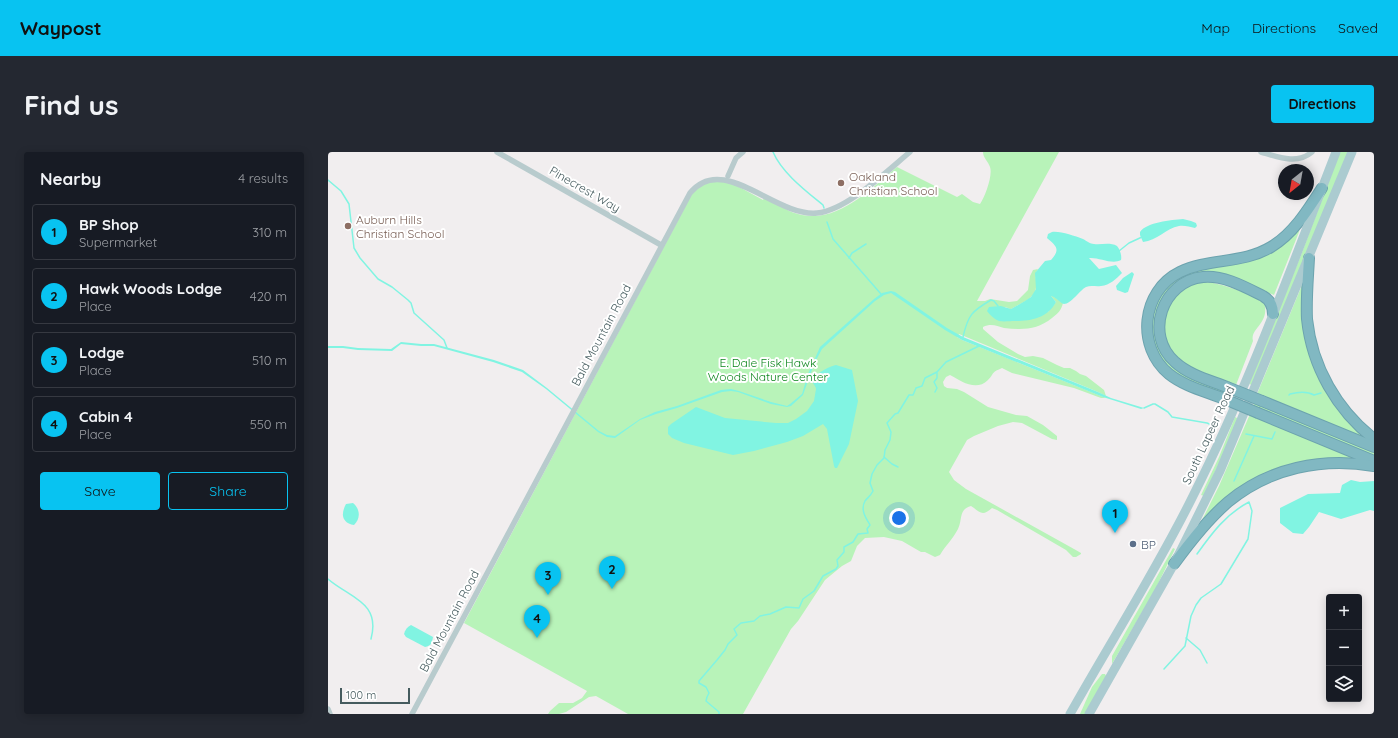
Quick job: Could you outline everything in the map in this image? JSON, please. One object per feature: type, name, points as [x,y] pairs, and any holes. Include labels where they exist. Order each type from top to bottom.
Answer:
[{"type":"highway","points":[[1322,188],[1295,226],[1284,238],[1272,246],[1247,257],[1197,266],[1180,272],[1164,284],[1154,298],[1149,309],[1147,326],[1150,345],[1155,358],[1164,369],[1175,378],[1374,461]]},
{"type":"highway","points":[[1309,258],[1307,318],[1310,339],[1317,362],[1326,383],[1337,400],[1358,425],[1374,439]]},
{"type":"highway","points":[[1273,314],[1270,301],[1263,296],[1230,281],[1204,277],[1190,281],[1178,287],[1166,302],[1161,314],[1159,328],[1162,342],[1169,356],[1188,371],[1374,447]]},
{"type":"highway","points":[[1174,564],[1197,534],[1221,508],[1261,480],[1283,471],[1316,464],[1344,462],[1374,466]]},
{"type":"main road","name":"South Lapeer Road","points":[[1070,714],[1172,537],[1234,410],[1336,152]]},
{"type":"main road","name":"South Lapeer Road","points":[[1090,714],[1174,564],[1229,452],[1352,152]]},
{"type":"main road","points":[[1193,495],[1202,501],[1203,507]]},
{"type":"main road","points":[[1123,623],[1128,625],[1130,631],[1124,652]]},
{"type":"street","name":"Pinecrest Way","points":[[497,152],[662,245]]},
{"type":"street","points":[[728,176],[736,158],[743,152]]},
{"type":"street","name":"Bald Mountain Road","points":[[412,714],[662,245],[697,183],[702,178],[714,174],[728,176],[749,184],[797,211],[817,213],[837,207],[851,199],[910,152]]},
{"type":"street","points":[[1261,152],[1289,159],[1298,159],[1307,156],[1312,152]]},
{"type":"street","points":[[328,709],[330,714]]},
{"type":"green space","name":"E. Dale Fisk Hawk Woods Nature Center","points":[[983,152],[1059,152],[977,301],[985,301],[990,299],[1009,302],[1017,301],[1028,290],[1030,276],[1033,270],[1038,269],[1036,276],[1036,288],[1033,295],[1026,301],[1011,309],[1048,312],[1056,302],[1051,296],[1063,303],[1056,315],[1041,325],[1035,327],[1017,329],[991,325],[983,327],[983,329],[998,342],[1018,354],[1025,357],[1033,356],[1043,358],[1064,368],[1070,368],[1086,376],[1104,390],[1106,396],[959,334],[957,337],[1106,398],[1101,398],[1074,388],[1012,373],[1002,368],[994,372],[988,380],[979,385],[969,384],[950,375],[946,377],[943,382],[944,386],[947,388],[957,389],[964,392],[988,407],[1016,415],[1027,416],[1043,425],[1057,436],[1057,440],[1052,439],[1022,423],[1013,422],[998,426],[967,440],[949,472],[954,480],[966,489],[1081,554],[1073,557],[1066,550],[997,510],[992,508],[989,511],[981,513],[971,506],[962,512],[956,533],[940,555],[935,557],[925,552],[921,552],[902,541],[884,537],[865,538],[857,546],[851,561],[842,566],[825,580],[791,629],[743,714],[628,714],[596,696],[589,697],[566,712],[559,714],[548,714],[559,703],[573,703],[582,698],[587,691],[464,623],[694,190],[702,182],[711,178],[721,177],[763,200],[765,196],[789,211],[812,216],[839,210],[852,203],[897,167],[957,197],[962,194],[973,202],[980,204],[986,191],[991,171]],"holes":[[[989,307],[1005,307],[1010,309]]]},
{"type":"green space","points":[[1340,152],[1348,152],[1252,385],[1249,384],[1301,255]]},
{"type":"green space","points":[[1300,226],[1274,295],[1228,276],[1207,273],[1161,301],[1164,357],[1174,368],[1232,394],[1230,398],[1186,381],[1167,368],[1152,343],[1151,314],[1164,288],[1186,272],[1238,262]]},
{"type":"green space","points":[[1205,282],[1218,284],[1246,293],[1261,301],[1265,305],[1264,317],[1254,333],[1253,341],[1236,385],[1185,365],[1172,353],[1168,345],[1164,325],[1169,306],[1185,289]]},
{"type":"green space","points":[[1302,285],[1306,287],[1309,346],[1362,433],[1361,436],[1257,394]]},
{"type":"green space","points":[[1254,403],[1374,452],[1374,457],[1253,407]]},
{"type":"green space","points":[[1250,414],[1362,459],[1280,469],[1203,523],[1201,522],[1219,486]]},
{"type":"green space","points":[[1235,417],[1239,419],[1204,496],[1201,495],[1219,457]]},
{"type":"green space","points":[[1173,548],[1175,549],[1156,588],[1112,664],[1112,656]]},
{"type":"green space","points":[[1102,674],[1105,674],[1106,676],[1085,714],[1080,714],[1092,687]]},
{"type":"shaded area","points":[[1183,219],[1196,223],[1197,226],[1195,228],[1183,226],[1174,227],[1153,239],[1143,242],[1140,232],[1148,226],[1160,222]]},
{"type":"shaded area","points":[[1052,232],[1068,234],[1093,244],[1108,244],[1117,246],[1121,260],[1114,262],[1089,258],[1099,269],[1116,265],[1122,273],[1110,283],[1086,287],[1064,304],[1051,296],[1056,302],[1048,312],[1038,318],[1021,321],[999,321],[995,319],[987,311],[989,307],[1001,306],[1011,309],[1031,297],[1036,289],[1035,273],[1045,261],[1051,260],[1057,250],[1047,238],[1048,234]]},
{"type":"shaded area","points":[[1132,272],[1134,274],[1128,292],[1125,293],[1117,290],[1116,286],[1123,278]]},
{"type":"shaded area","points":[[891,291],[895,292],[947,328],[963,337],[1111,398],[1144,408],[1141,409],[1103,397],[962,340],[891,293],[884,295],[875,301],[822,349],[814,364],[803,395],[791,406],[787,407],[771,404],[738,392],[722,392],[640,420],[615,438],[607,437],[598,432],[546,389],[522,372],[493,362],[434,346],[401,344],[392,351],[328,348],[328,346],[343,346],[391,349],[401,342],[434,344],[494,360],[523,370],[599,431],[607,435],[615,436],[640,419],[655,412],[677,406],[721,390],[731,389],[787,406],[802,394],[808,374],[820,347],[874,299],[882,293]]},
{"type":"shaded area","points":[[836,365],[852,370],[858,401],[849,444],[837,468],[834,466],[827,429],[823,424],[803,436],[787,442],[733,455],[684,443],[672,438],[668,434],[668,427],[671,424],[696,407],[725,418],[788,423],[807,411],[814,401],[816,389],[813,380],[815,377],[826,369]]},
{"type":"shaded area","points":[[1351,480],[1360,482],[1374,481],[1374,511],[1370,510],[1341,519],[1319,512],[1303,534],[1293,533],[1280,523],[1280,508],[1308,494],[1340,493],[1342,485]]},
{"type":"shaded area","points":[[353,503],[359,514],[359,517],[354,525],[344,520],[343,517],[343,511],[346,504]]},
{"type":"shaded area","points":[[411,625],[433,637],[432,643],[425,647],[406,637],[404,634],[405,631]]},
{"type":"waterway","points":[[773,152],[777,160],[788,174],[823,205],[824,208]]},
{"type":"waterway","points":[[328,180],[341,191],[349,204],[354,248],[360,258],[378,279],[392,287],[411,303],[414,313],[444,340],[447,348]]},
{"type":"waterway","points":[[827,222],[833,239],[881,294]]},
{"type":"waterway","points":[[1119,251],[1129,243],[1142,237]]},
{"type":"waterway","points":[[849,258],[852,253],[866,244]]},
{"type":"waterway","points":[[963,337],[969,319],[979,307],[991,300],[998,306]]},
{"type":"waterway","points":[[719,714],[719,712],[706,701],[709,693],[706,687],[699,683],[699,681],[725,650],[728,644],[737,635],[734,629],[741,623],[754,621],[760,616],[770,614],[786,607],[799,608],[803,599],[814,591],[823,576],[836,569],[838,566],[837,560],[844,552],[844,547],[853,542],[858,534],[868,533],[867,529],[870,525],[864,514],[863,508],[865,501],[873,491],[870,483],[872,474],[877,465],[884,458],[885,450],[890,440],[891,432],[887,423],[895,414],[898,413],[909,395],[913,395],[916,388],[922,386],[925,378],[937,372],[946,362],[979,346]]},
{"type":"waterway","points":[[935,392],[937,388],[934,382],[937,378],[937,373]]},
{"type":"waterway","points":[[1289,395],[1299,392],[1314,395],[1321,393]]},
{"type":"waterway","points":[[1144,408],[1155,404],[1168,412],[1172,417],[1207,423],[1214,426]]},
{"type":"waterway","points":[[1246,434],[1272,439],[1275,432]]},
{"type":"waterway","points":[[1234,481],[1254,436]]},
{"type":"waterway","points":[[884,457],[898,467]]},
{"type":"waterway","points":[[1164,669],[1185,646],[1191,616],[1196,605],[1201,598],[1221,584],[1248,539],[1252,511],[1249,502],[1226,518],[1197,554]]},
{"type":"waterway","points":[[328,579],[362,602],[368,609],[372,617],[373,627],[371,639]]},
{"type":"waterway","points":[[1186,638],[1200,650],[1207,663]]},
{"type":"place","name":"Oakland Christian School","points":[[841,183]]},
{"type":"place","name":"Auburn Hills Christian School","points":[[348,226]]},
{"type":"place","name":"BP Shop","points":[[1115,533]]},
{"type":"place","name":"BP","points":[[1133,544]]},
{"type":"place","name":"Hawk Woods Lodge","points":[[612,589]]},
{"type":"place","name":"Lodge","points":[[548,595]]},
{"type":"place","name":"Cabin 4","points":[[537,638]]}]
